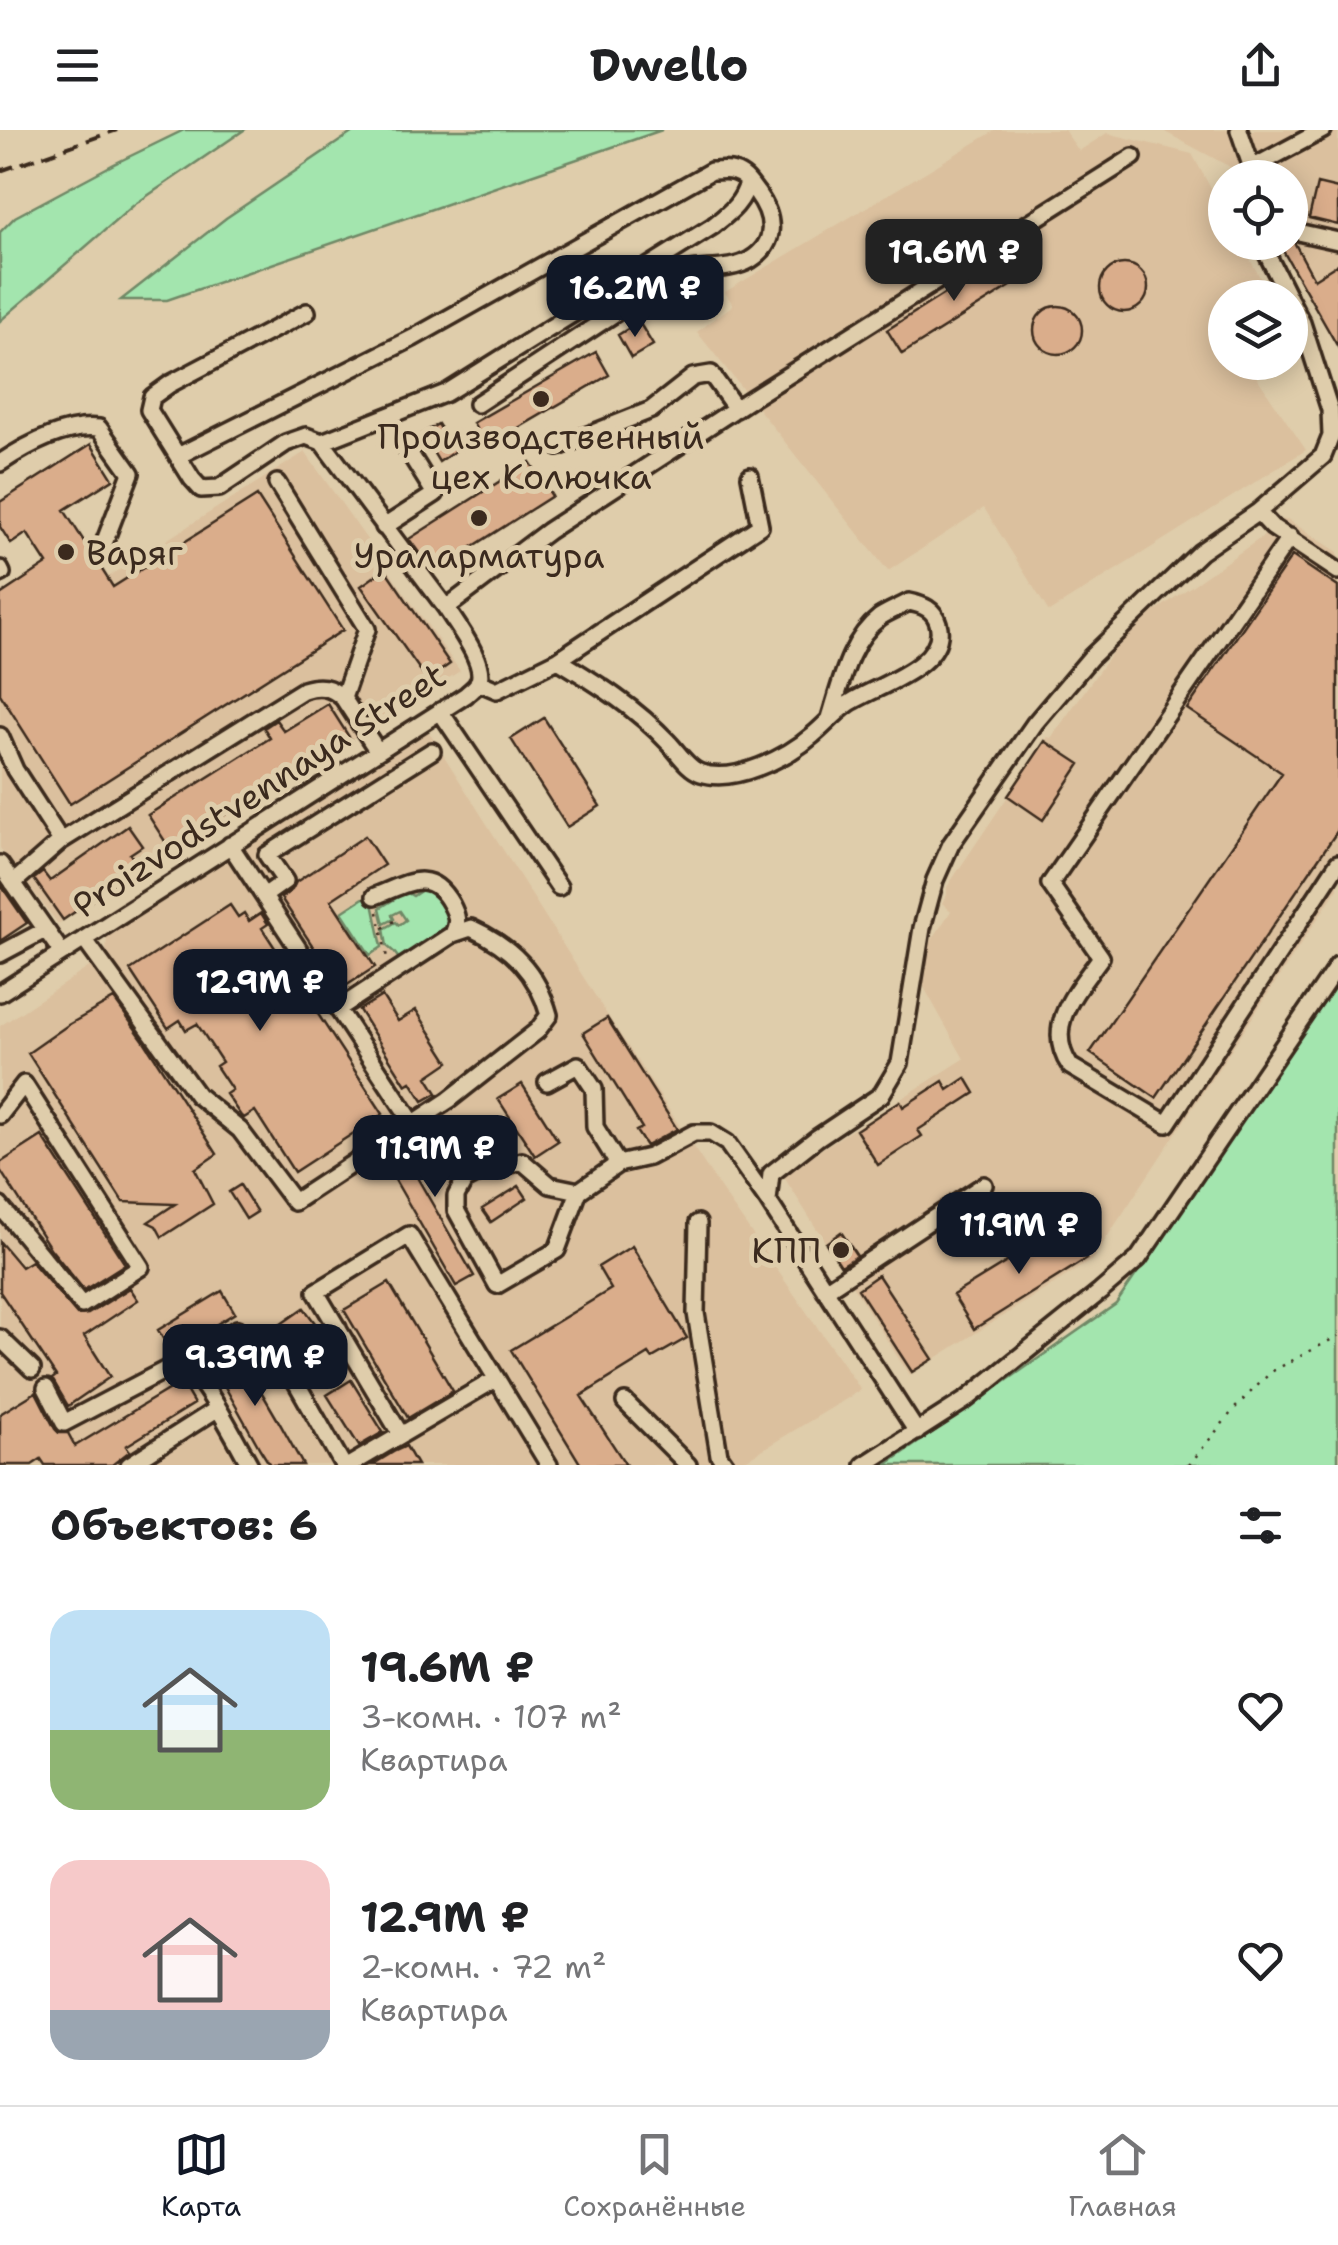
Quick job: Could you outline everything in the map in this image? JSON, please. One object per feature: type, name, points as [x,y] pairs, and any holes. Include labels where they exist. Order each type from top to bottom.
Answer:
[{"type":"street","points":[[1239,130],[1246,160]]},
{"type":"street","points":[[1271,160],[1323,130]]},
{"type":"street","points":[[446,608],[548,531],[1132,158]]},
{"type":"street","points":[[178,456],[413,338],[711,171],[731,170],[744,177],[772,224],[770,238],[762,250],[748,261],[728,267],[673,275],[477,404]]},
{"type":"street","points":[[307,312],[152,397],[149,410],[192,480],[201,488],[220,488],[286,442],[306,436],[322,442],[446,393],[712,226],[736,208],[748,182]]},
{"type":"street","points":[[1308,234],[1338,241]]},
{"type":"street","points":[[768,1201],[771,1174],[880,1095],[900,1063],[922,928],[934,880],[951,844],[1035,723],[1102,645],[1200,552],[1258,512],[1323,456],[1335,432],[1308,342]]},
{"type":"street","points":[[558,447],[651,410],[693,377],[711,374],[736,409]]},
{"type":"street","points":[[0,463],[61,433],[99,428],[130,473],[103,546]]},
{"type":"street","name":"Proizvodstvennaya Street","points":[[0,993],[466,695],[478,682],[481,671],[477,659],[446,608],[322,442]]},
{"type":"street","points":[[384,526],[434,494],[407,449]]},
{"type":"street","points":[[478,682],[497,690],[558,660],[760,526],[750,476]]},
{"type":"street","points":[[277,483],[367,629],[343,698]]},
{"type":"street","points":[[1258,512],[1272,527],[1338,571]]},
{"type":"street","points":[[1290,538],[1050,884],[1101,957],[1064,1013],[1059,1034],[1062,1053],[1070,1066],[1167,1124],[1338,863]]},
{"type":"street","points":[[558,660],[621,699],[663,736],[692,769],[704,775],[740,774],[774,762],[812,736],[850,702],[916,667],[936,646],[940,630],[936,616],[925,606],[909,602],[881,616],[850,656],[830,718]]},
{"type":"street","points":[[13,883],[61,841],[303,690],[316,686],[336,692],[376,750]]},
{"type":"street","points":[[440,711],[559,887]]},
{"type":"street","points":[[0,736],[15,770],[61,841]]},
{"type":"street","points":[[264,896],[285,882],[268,855],[432,750]]},
{"type":"street","points":[[230,845],[412,1123]]},
{"type":"street","points":[[0,864],[62,953]]},
{"type":"street","points":[[375,896],[414,882],[435,883],[456,914],[458,925],[453,934]]},
{"type":"street","points":[[84,938],[197,1095],[240,1130],[294,1202],[448,1100],[537,1031],[550,1015],[542,992],[516,955],[471,928],[453,934],[338,1009]]},
{"type":"street","points":[[0,954],[45,930]]},
{"type":"street","points":[[864,1465],[967,1399],[1138,1259],[1338,965]]},
{"type":"street","points":[[548,1082],[578,1065],[594,1089],[595,1127],[618,1164]]},
{"type":"street","points":[[0,1116],[24,1084],[141,1266],[82,1305],[0,1206]]},
{"type":"street","points":[[579,1190],[550,1185],[522,1162],[464,1181],[456,1196],[456,1210],[497,1286],[557,1250],[579,1190],[618,1164],[650,1157],[694,1134],[711,1133],[727,1143],[768,1201],[917,1432]]},
{"type":"street","points":[[825,1290],[984,1185]]},
{"type":"street","points":[[698,1222],[696,1313],[719,1455],[726,1465]]},
{"type":"street","points":[[400,1435],[316,1292],[409,1235],[549,1465]]},
{"type":"street","points":[[284,1361],[338,1328]]},
{"type":"street","points":[[198,1353],[237,1329],[260,1354],[284,1361],[347,1465],[496,1379]]},
{"type":"street","points":[[0,1338],[32,1369]]},
{"type":"street","points":[[46,1388],[64,1423],[169,1368],[194,1374],[250,1465]]},
{"type":"street","points":[[626,1402],[688,1465]]},
{"type":"street","points":[[129,1465],[217,1409]]},
{"type":"path","points":[[375,896],[390,974]]},
{"type":"path","points":[[382,928],[399,918]]},
{"type":"path","points":[[1190,1465],[1235,1408],[1271,1372],[1338,1336]]},
{"type":"shaded area","points":[[996,130],[1064,130],[1079,151],[1107,133],[1192,154],[1208,183],[1208,260],[1250,260],[1262,280],[1208,280],[1208,380],[1259,380],[1306,450],[1049,612],[984,508],[888,571],[697,332],[733,305],[725,292]]},
{"type":"shaded area","points":[[1338,130],[1338,347],[1308,295],[1308,280],[1299,280],[1288,260],[1308,260],[1308,160],[1217,160],[1165,132]]},
{"type":"shaded area","points":[[305,452],[460,671],[58,924],[0,848],[0,642]]},
{"type":"shaded area","points":[[1287,519],[1338,552],[1338,888],[1092,1260],[909,1375],[782,1174],[964,1059],[920,980],[924,952],[951,911],[942,903],[947,887],[1045,741],[1051,738],[1128,630],[1268,533],[1276,522]]},
{"type":"shaded area","points":[[427,729],[720,1188],[861,1390],[737,1465],[0,1465],[0,1026],[106,956],[107,933]]},
{"type":"green space","points":[[184,130],[244,130],[134,205],[0,321],[0,232],[15,217]]},
{"type":"green space","points":[[356,130],[662,130],[167,300],[121,300],[226,218]]},
{"type":"green space","points":[[425,888],[434,888],[450,915],[450,929],[400,960],[387,946],[384,929],[406,920],[400,911],[384,924],[380,908],[406,892],[413,896]]},
{"type":"green space","points":[[371,893],[382,947],[370,955],[342,912]]},
{"type":"green space","points":[[1338,979],[1338,1465],[886,1465],[1116,1304]]},
{"type":"building","points":[[1317,184],[1338,189],[1338,225],[1309,218]]},
{"type":"building","points":[[1006,255],[1022,279],[902,354],[887,330]]},
{"type":"building","points":[[1288,260],[1304,260],[1314,279],[1338,264],[1338,347],[1308,294],[1308,280],[1300,280]]},
{"type":"building","points":[[1124,264],[1141,271],[1148,288],[1141,305],[1124,312],[1107,305],[1100,288],[1107,271]]},
{"type":"building","points":[[1058,306],[1075,313],[1082,330],[1075,347],[1058,354],[1041,347],[1034,330],[1041,313]]},
{"type":"building","points":[[639,322],[653,345],[631,358],[618,335]]},
{"type":"building","name":"Производственный цех Колючка","points":[[596,352],[609,375],[486,447],[473,423]]},
{"type":"building","points":[[438,424],[455,451],[439,462],[422,434]]},
{"type":"building","points":[[91,444],[113,479],[64,510],[113,587],[257,496],[343,630],[70,804],[0,694],[0,595],[47,564],[27,533],[11,544],[0,527],[0,502]]},
{"type":"building","name":"Ураларматура","points":[[530,462],[552,496],[433,572],[409,539]]},
{"type":"building","points":[[1292,556],[1338,587],[1338,830],[1156,1098],[1090,1053],[1282,773],[1187,709]]},
{"type":"building","points":[[385,569],[450,664],[427,680],[361,586]]},
{"type":"building","points":[[328,704],[351,740],[308,766],[311,770],[295,780],[290,773],[170,849],[148,815],[270,738],[264,728],[276,720],[284,731]]},
{"type":"building","points":[[544,718],[600,806],[567,827],[511,739]]},
{"type":"building","points":[[1045,741],[1080,764],[1043,820],[1008,796]]},
{"type":"building","points":[[128,826],[142,846],[130,854],[142,870],[63,920],[34,879],[43,872],[50,881]]},
{"type":"building","points":[[365,836],[384,865],[331,900],[375,967],[341,989],[281,898],[296,882]]},
{"type":"building","points":[[0,884],[27,923],[0,941]]},
{"type":"building","points":[[230,905],[238,917],[244,913],[249,921],[261,913],[268,924],[262,928],[383,1114],[294,1172],[255,1111],[244,1118],[226,1094],[232,1090],[216,1066],[222,1062],[197,1024],[186,1030],[180,1020],[168,1028],[130,970]]},
{"type":"building","points":[[382,996],[398,1021],[416,1010],[449,1062],[427,1077],[437,1093],[423,1101],[411,1082],[406,1085],[359,1010]]},
{"type":"building","points":[[114,999],[217,1154],[195,1169],[213,1204],[162,1237],[156,1226],[148,1222],[175,1204],[123,1202],[28,1053]]},
{"type":"building","points":[[607,1018],[677,1129],[646,1146],[636,1131],[642,1128],[583,1033]]},
{"type":"building","points":[[966,1078],[975,1093],[918,1130],[922,1136],[878,1165],[856,1130],[900,1101],[903,1107],[943,1081],[948,1090]]},
{"type":"building","points":[[522,1084],[558,1141],[535,1156],[498,1099]]},
{"type":"building","points":[[464,1124],[475,1140],[418,1179],[474,1276],[456,1286],[391,1173]]},
{"type":"building","points":[[42,1136],[125,1264],[84,1290],[50,1248],[0,1170],[0,1163]]},
{"type":"building","points":[[240,1185],[257,1212],[246,1219],[229,1192]]},
{"type":"building","points":[[519,1186],[527,1198],[491,1222],[482,1209]]},
{"type":"building","points":[[1065,1226],[1086,1259],[974,1329],[953,1295]]},
{"type":"building","name":"КПП","points":[[841,1232],[857,1256],[841,1266],[826,1243]]},
{"type":"building","points":[[0,1242],[21,1267],[31,1261],[77,1315],[88,1314],[130,1288],[138,1300],[84,1336],[110,1377],[68,1406],[52,1379],[56,1376],[0,1292]]},
{"type":"building","points":[[632,1246],[687,1338],[652,1358],[649,1354],[581,1396],[626,1465],[581,1465],[511,1350],[611,1289],[598,1267]]},
{"type":"building","points":[[878,1275],[933,1359],[912,1372],[858,1289]]},
{"type":"building","points":[[389,1283],[453,1391],[408,1418],[344,1310]]},
{"type":"building","points":[[222,1291],[235,1313],[171,1352],[158,1330]]},
{"type":"building","points":[[304,1308],[315,1323],[280,1348],[265,1344],[261,1338]]},
{"type":"building","points":[[234,1345],[303,1465],[270,1465],[260,1449],[210,1360]]},
{"type":"building","points":[[351,1380],[383,1432],[359,1446],[327,1395]]},
{"type":"building","points":[[181,1382],[194,1404],[126,1446],[130,1451],[112,1465],[45,1465],[41,1459],[32,1465],[0,1465],[0,1414],[36,1392],[55,1429],[68,1433],[75,1446]]},
{"type":"building","points":[[406,1446],[417,1465],[372,1465],[395,1451]]},
{"type":"railway","points":[[0,171],[117,130]]},
{"type":"place","name":"Производственный цех Колючка","points":[[541,399]]},
{"type":"place","name":"Ураларматура","points":[[479,518]]},
{"type":"place","name":"Варяг","points":[[66,552]]},
{"type":"place","name":"КПП","points":[[841,1250]]}]
